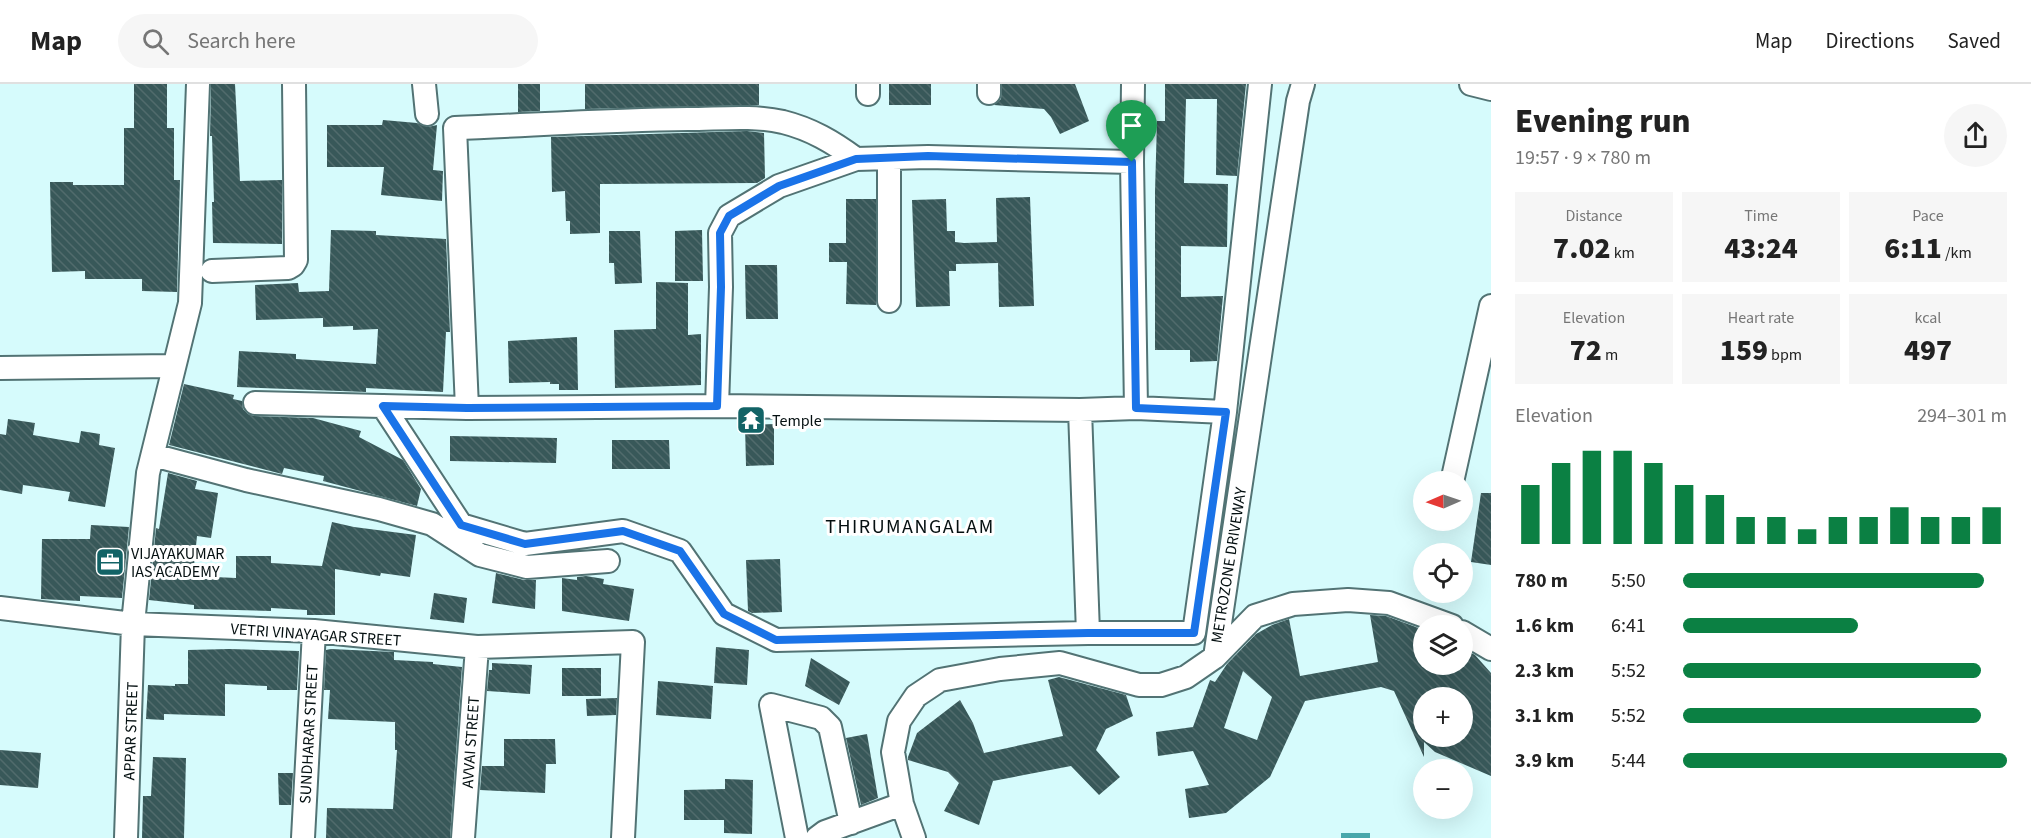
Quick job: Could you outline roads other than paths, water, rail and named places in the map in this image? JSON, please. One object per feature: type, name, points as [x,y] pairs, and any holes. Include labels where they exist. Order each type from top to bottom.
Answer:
[{"type":"street","name":"APPAR STREET","points":[[126,838],[134,624],[148,473],[190,303],[198,84]]},
{"type":"street","points":[[212,271],[288,268],[296,260],[294,84]]},
{"type":"street","points":[[424,84],[427,114]]},
{"type":"street","points":[[1133,84],[1136,408]]},
{"type":"street","points":[[383,406],[461,525],[525,544],[623,531],[680,551],[724,614],[776,640],[1194,633],[1226,412],[1260,84]]},
{"type":"street","name":"METROZONE DRIVEWAY","points":[[914,838],[902,804],[893,752],[899,722],[916,696],[940,680],[1000,669],[1060,663],[1140,686],[1161,685],[1186,677],[1215,657],[1298,100],[1303,84]]},
{"type":"street","points":[[1471,84],[1491,89]]},
{"type":"street","points":[[467,408],[455,128],[749,118],[782,122],[809,130],[826,138],[856,159]]},
{"type":"street","points":[[889,158],[889,301]]},
{"type":"street","points":[[717,406],[721,287],[720,233],[729,216],[779,186],[856,159],[1026,158],[1132,162]]},
{"type":"street","points":[[1454,471],[1491,306]]},
{"type":"street","points":[[0,368],[174,366]]},
{"type":"street","points":[[255,403],[467,408],[717,406],[1080,410],[1136,408],[1226,412]]},
{"type":"street","points":[[1080,410],[1088,633]]},
{"type":"street","points":[[153,455],[246,480],[380,509],[432,524],[480,555],[527,567],[608,561]]},
{"type":"street","points":[[1215,657],[1255,616],[1293,604],[1348,600],[1389,603],[1422,615]]},
{"type":"street","name":"VETRI VINAYAGAR STREET","points":[[0,608],[134,624],[314,631],[477,647],[633,642],[623,838]]},
{"type":"street","name":"SUNDHARAR STREET","points":[[303,838],[314,631]]},
{"type":"street","points":[[1473,638],[1491,649]]},
{"type":"street","name":"AVVAI STREET","points":[[463,838],[477,647]]},
{"type":"street","points":[[797,838],[771,705],[821,718],[830,727],[851,823]]},
{"type":"street","points":[[817,838],[825,832],[902,804]]},
{"type":"water","points":[[1341,833],[1370,833],[1370,838],[1341,838]]},
{"type":"place","name":"Temple","points":[[751,420]]},
{"type":"place","name":"VIJAYAKUMAR IAS ACADEMY","points":[[110,562]]},
{"type":"district","name":"THIRUMANGALAM","points":[[910,526]]}]
